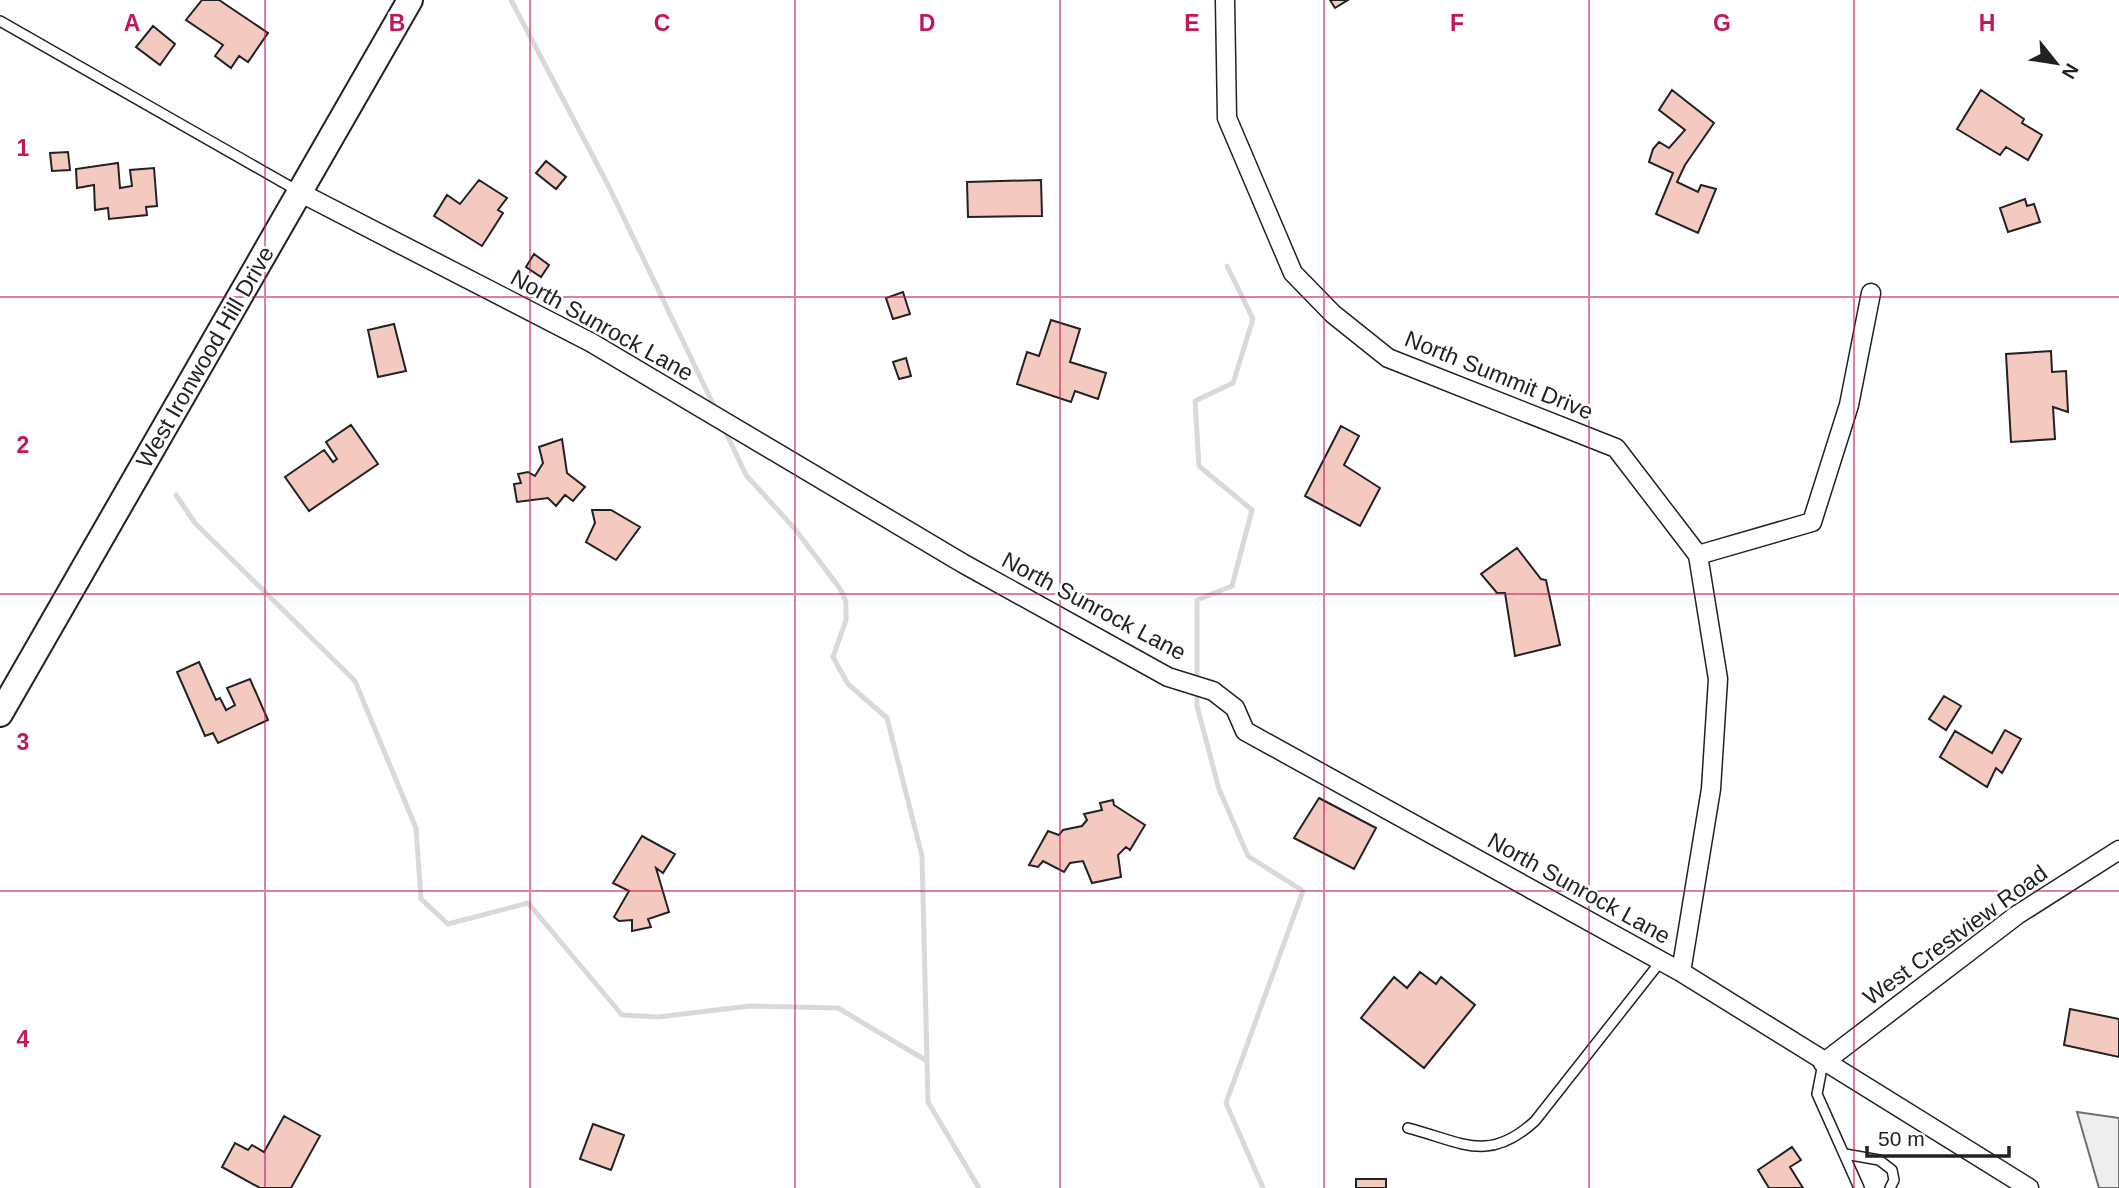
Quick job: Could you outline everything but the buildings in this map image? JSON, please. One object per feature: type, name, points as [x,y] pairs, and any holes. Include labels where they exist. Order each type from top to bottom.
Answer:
[{"type":"street","name":"West Ironwood Hill Drive","points":[[0,714],[410,0]]},
{"type":"street","name":"North Summit Drive","points":[[1226,0],[1227,118],[1293,273],[1333,314],[1388,358],[1616,448],[1699,555],[1718,679],[1711,789],[1681,972]]},
{"type":"street","name":"North Sunrock Lane","points":[[299,192],[592,343],[964,564],[1168,677],[1213,691],[1235,708],[1245,731],[1681,972],[1823,1063],[2029,1188]]},
{"type":"street","points":[[1699,555],[1812,522],[1849,405],[1871,293]]},
{"type":"street","name":"West Crestview Road","points":[[1823,1063],[2017,915],[2119,850]]},
{"type":"lane","points":[[0,20],[299,192]]},
{"type":"lane","points":[[1408,1128],[1479,1147],[1501,1146],[1517,1137],[1535,1121],[1661,961]]},
{"type":"lane","points":[[1823,1063],[1817,1094],[1859,1188]]},
{"type":"lane","points":[[1845,1154],[1879,1160],[1892,1170],[1894,1180],[1890,1188]]},
{"type":"shaded area","points":[[2077,1112],[2119,1118],[2119,1188],[2099,1188]]},
{"type":"waterway","points":[[511,0],[608,185],[716,410]]},
{"type":"waterway","points":[[1227,266],[1253,319],[1233,383],[1195,401],[1199,466],[1252,510],[1232,586],[1197,600],[1197,706],[1219,789],[1248,856],[1303,891],[1226,1103],[1263,1188]]},
{"type":"waterway","points":[[723,426],[746,475],[795,529],[841,590],[846,602],[846,620],[833,657],[848,684],[887,718],[922,856],[928,1102],[979,1188]]},
{"type":"waterway","points":[[176,495],[195,523],[355,681],[416,828],[421,899],[448,924],[528,903],[622,1015],[658,1017],[750,1006],[838,1008],[927,1061]]}]
